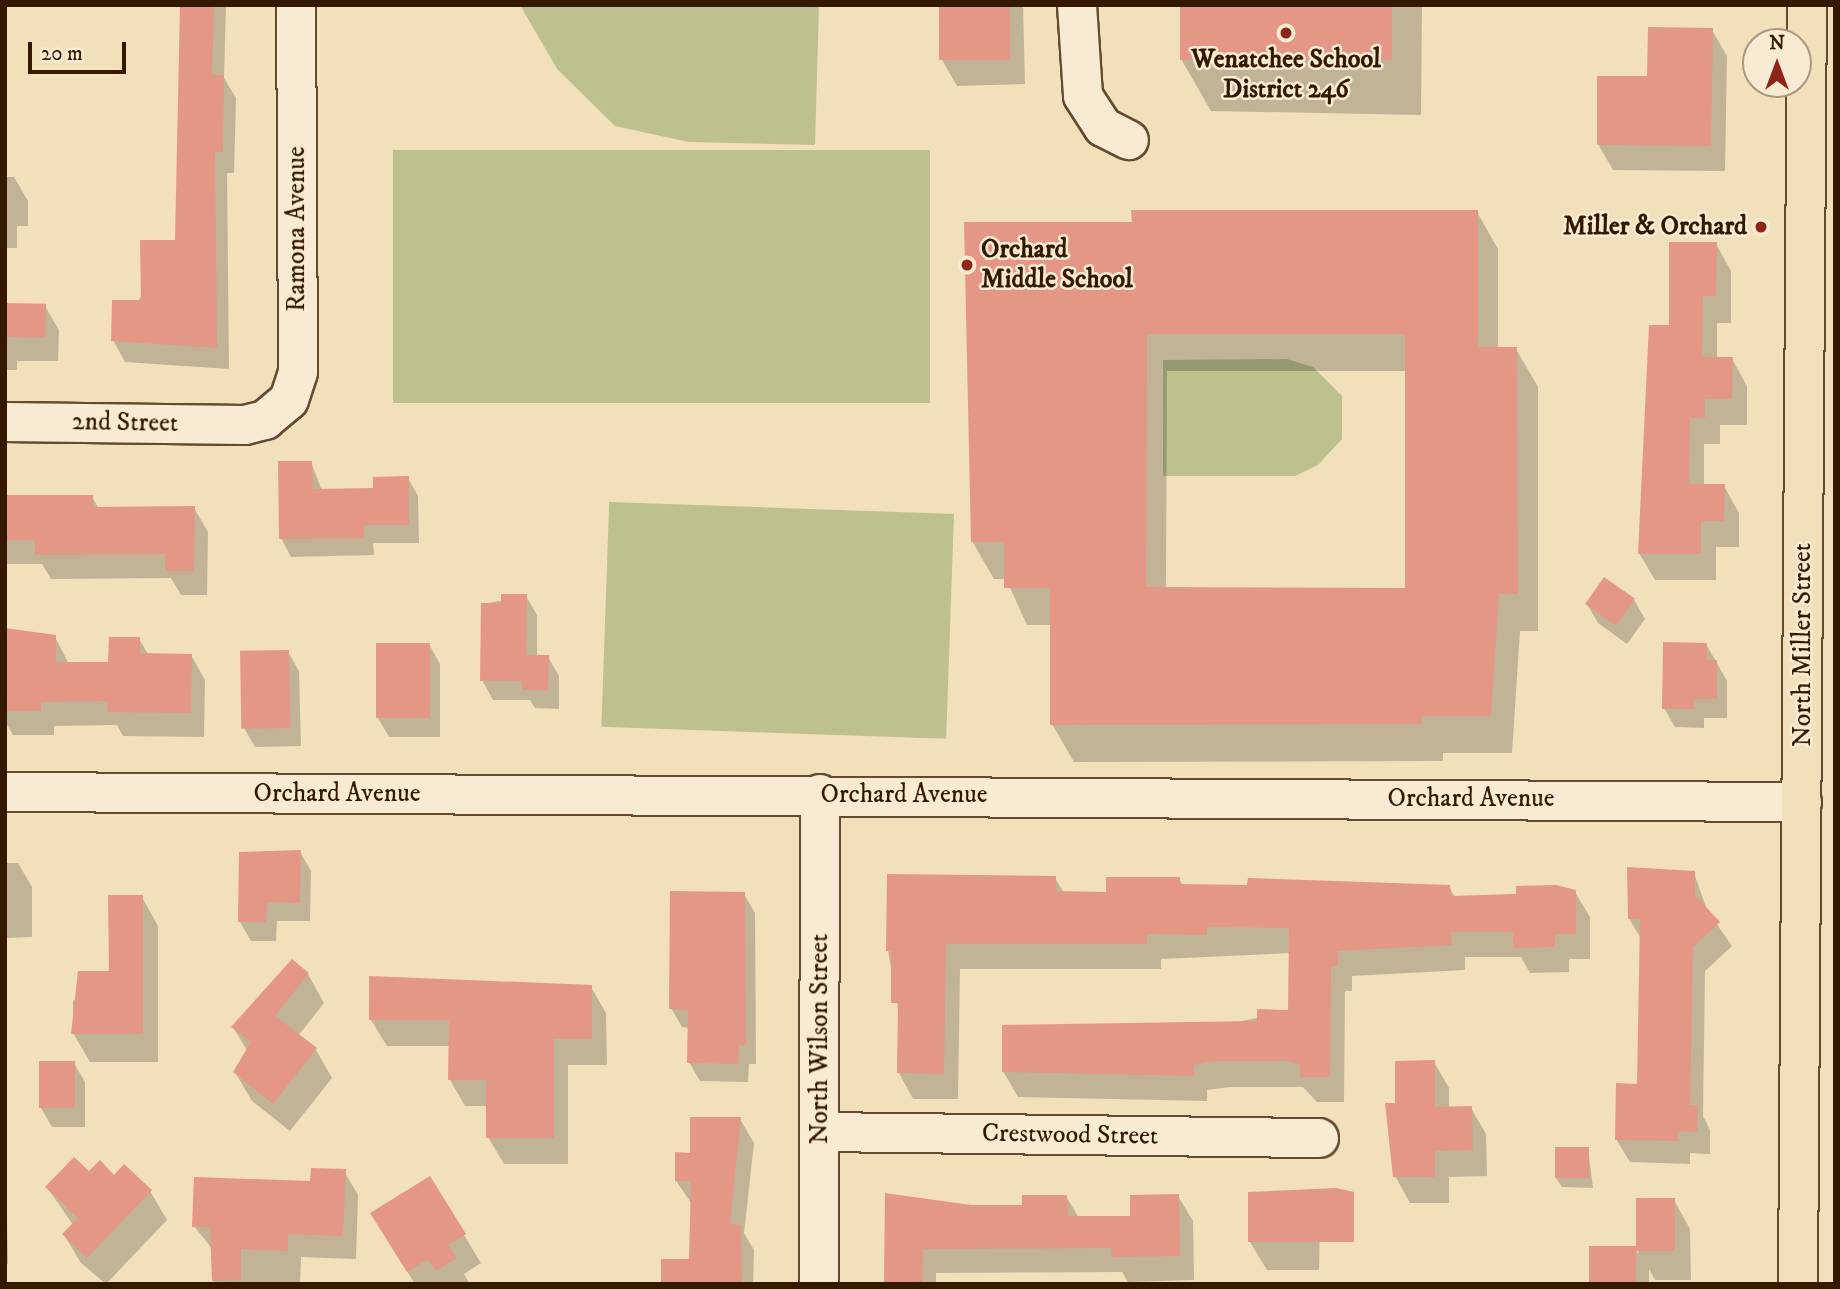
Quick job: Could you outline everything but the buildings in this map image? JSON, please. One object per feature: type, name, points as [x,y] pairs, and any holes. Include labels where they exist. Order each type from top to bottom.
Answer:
[{"type":"main road","name":"North Miller Street","points":[[1798,1284],[1807,5]]},
{"type":"street","name":"Ramona Avenue","points":[[246,425],[265,420],[296,388],[296,5]]},
{"type":"street","points":[[1077,5],[1083,96],[1103,127],[1129,140]]},
{"type":"street","name":"2nd Street","points":[[5,422],[246,425]]},
{"type":"street","name":"Orchard Avenue","points":[[5,792],[820,794],[1802,802]]},
{"type":"street","name":"North Wilson Street","points":[[819,1284],[820,794]]},
{"type":"street","name":"Crestwood Street","points":[[820,1132],[1319,1138]]},
{"type":"green space","points":[[520,5],[819,5],[815,145],[689,142],[615,126],[557,69]]},
{"type":"green space","points":[[393,150],[930,150],[930,403],[393,403]]},
{"type":"green space","points":[[1287,359],[1313,367],[1342,396],[1342,439],[1318,465],[1295,476],[1163,476],[1163,360]]},
{"type":"green space","points":[[609,502],[954,514],[946,739],[601,727]]},
{"type":"place","name":"Wenatchee School District 246","points":[[1286,33]]},
{"type":"place","name":"Miller & Orchard","points":[[1761,227]]},
{"type":"place","name":"Orchard Middle School","points":[[967,265]]}]
